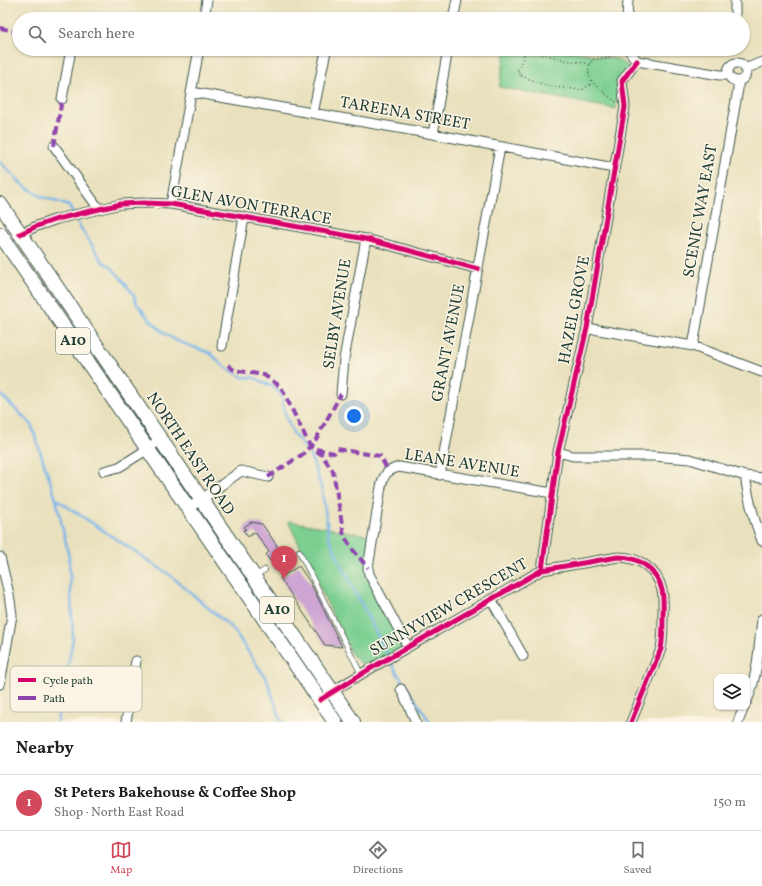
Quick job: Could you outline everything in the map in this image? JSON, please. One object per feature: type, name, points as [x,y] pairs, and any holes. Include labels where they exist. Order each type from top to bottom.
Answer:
[{"type":"main road","name":"NORTH EAST ROAD","points":[[0,204],[201,499],[260,573],[353,722]]},
{"type":"main road","points":[[0,229],[13,234],[20,234],[17,244],[22,267]]},
{"type":"main road","name":"NORTH EAST ROAD","points":[[0,234],[335,722]]},
{"type":"street","points":[[205,12],[207,0]]},
{"type":"street","points":[[454,12],[457,0]]},
{"type":"street","points":[[627,12],[628,0]]},
{"type":"street","points":[[734,12],[735,0]]},
{"type":"street","points":[[62,99],[69,56]]},
{"type":"street","points":[[171,204],[197,56]]},
{"type":"street","points":[[313,113],[325,56]]},
{"type":"street","points":[[433,134],[447,56]]},
{"type":"street","points":[[634,56],[638,60],[720,76],[728,75]]},
{"type":"street","name":"HAZEL GROVE","points":[[542,570],[558,452],[587,328],[624,111],[625,98],[622,81],[638,60]]},
{"type":"street","points":[[745,69],[762,62]]},
{"type":"street","points":[[734,64],[742,65],[745,69],[745,77],[742,80],[738,81],[730,79],[728,75],[728,70],[734,64]]},
{"type":"street","name":"SCENIC WAY EAST","points":[[693,346],[738,89],[738,81]]},
{"type":"street","name":"TAREENA STREET","points":[[191,92],[433,134],[614,168]]},
{"type":"street","points":[[54,146],[99,209]]},
{"type":"street","name":"GRANT AVENUE","points":[[440,475],[500,147]]},
{"type":"street","name":"GLEN AVON TERRACE","points":[[20,234],[37,226],[69,216],[121,204],[171,204],[366,239],[478,269]]},
{"type":"street","points":[[222,346],[244,217]]},
{"type":"street","name":"SELBY AVENUE","points":[[341,394],[344,359],[366,239]]},
{"type":"street","points":[[587,328],[693,346],[762,372]]},
{"type":"street","points":[[104,471],[119,467],[148,449],[159,439]]},
{"type":"street","points":[[558,452],[573,456],[653,456],[690,459],[745,476],[762,478]]},
{"type":"street","name":"LEANE AVENUE","points":[[408,647],[369,574],[368,568],[381,487],[384,477],[388,471],[398,467],[552,493]]},
{"type":"street","points":[[188,509],[241,471],[268,477]]},
{"type":"street","points":[[745,476],[755,521],[762,541]]},
{"type":"street","points":[[0,557],[9,594],[12,615],[0,684]]},
{"type":"street","name":"SUNNYVIEW CRESCENT","points":[[320,700],[384,660],[542,570],[622,557],[640,562],[649,568],[657,578],[663,596],[662,642],[657,661],[631,722]]},
{"type":"street","points":[[491,599],[523,656]]},
{"type":"street","points":[[750,694],[757,666],[762,619]]},
{"type":"street","points":[[135,666],[136,662]]},
{"type":"street","points":[[401,689],[416,722]]},
{"type":"street","points":[[738,722],[743,710]]},
{"type":"street","points":[[126,722],[128,712]]},
{"type":"lane","points":[[299,551],[361,674]]},
{"type":"path","points":[[524,56],[518,70],[519,76],[547,86],[581,90],[593,83]]},
{"type":"path","points":[[550,56],[590,64]]},
{"type":"path","points":[[612,56],[608,59],[593,59],[588,70],[593,83],[612,98],[624,111]]},
{"type":"green space","points":[[505,56],[599,56],[616,59],[628,66],[618,81],[616,109],[499,87]]},
{"type":"green space","points":[[288,521],[373,536],[368,568],[408,647],[368,670],[352,655]]},
{"type":"building","points":[[251,522],[262,524],[282,553],[270,561],[266,555],[269,552],[255,532],[248,537],[243,530],[246,529],[244,527]]},
{"type":"building","points":[[299,566],[311,584],[342,647],[325,645],[280,578]]},
{"type":"waterway","points":[[0,162],[23,185],[40,196],[69,206],[82,230],[103,262],[109,265],[121,278],[133,294],[137,304],[150,320],[165,334],[177,341],[210,353],[224,366],[242,377],[255,378],[273,387],[281,394],[286,417],[293,433],[309,453],[314,465],[322,490],[329,537],[340,562],[388,656]]},
{"type":"waterway","points":[[0,394],[31,424],[56,499],[69,557],[73,639],[68,666]]},
{"type":"waterway","points":[[56,499],[170,575],[234,630],[267,680],[280,718],[283,722]]},
{"type":"waterway","points":[[390,660],[430,722]]},
{"type":"waterway","points":[[57,722],[59,712]]},
{"type":"marked path","points":[[0,28],[12,31]]},
{"type":"marked path","points":[[54,146],[62,99]]},
{"type":"marked path","points":[[228,365],[234,370],[264,375],[281,387],[310,446],[322,455],[333,471],[344,536],[368,568]]},
{"type":"marked path","points":[[268,477],[303,454],[315,441],[341,394]]},
{"type":"marked path","points":[[316,449],[334,453],[337,449],[380,456],[388,471]]},
{"type":"cycle path","points":[[542,570],[558,452],[587,328],[625,107],[622,81],[637,61]]},
{"type":"cycle path","points":[[20,234],[57,219],[121,204],[171,204],[366,239],[478,269]]},
{"type":"cycle path","points":[[320,700],[368,670],[542,570],[618,557],[633,559],[651,570],[660,583],[663,597],[663,633],[661,649],[631,722]]},
{"type":"place","name":"St Peters Bakehouse & Coffee Shop","points":[[284,579]]}]
